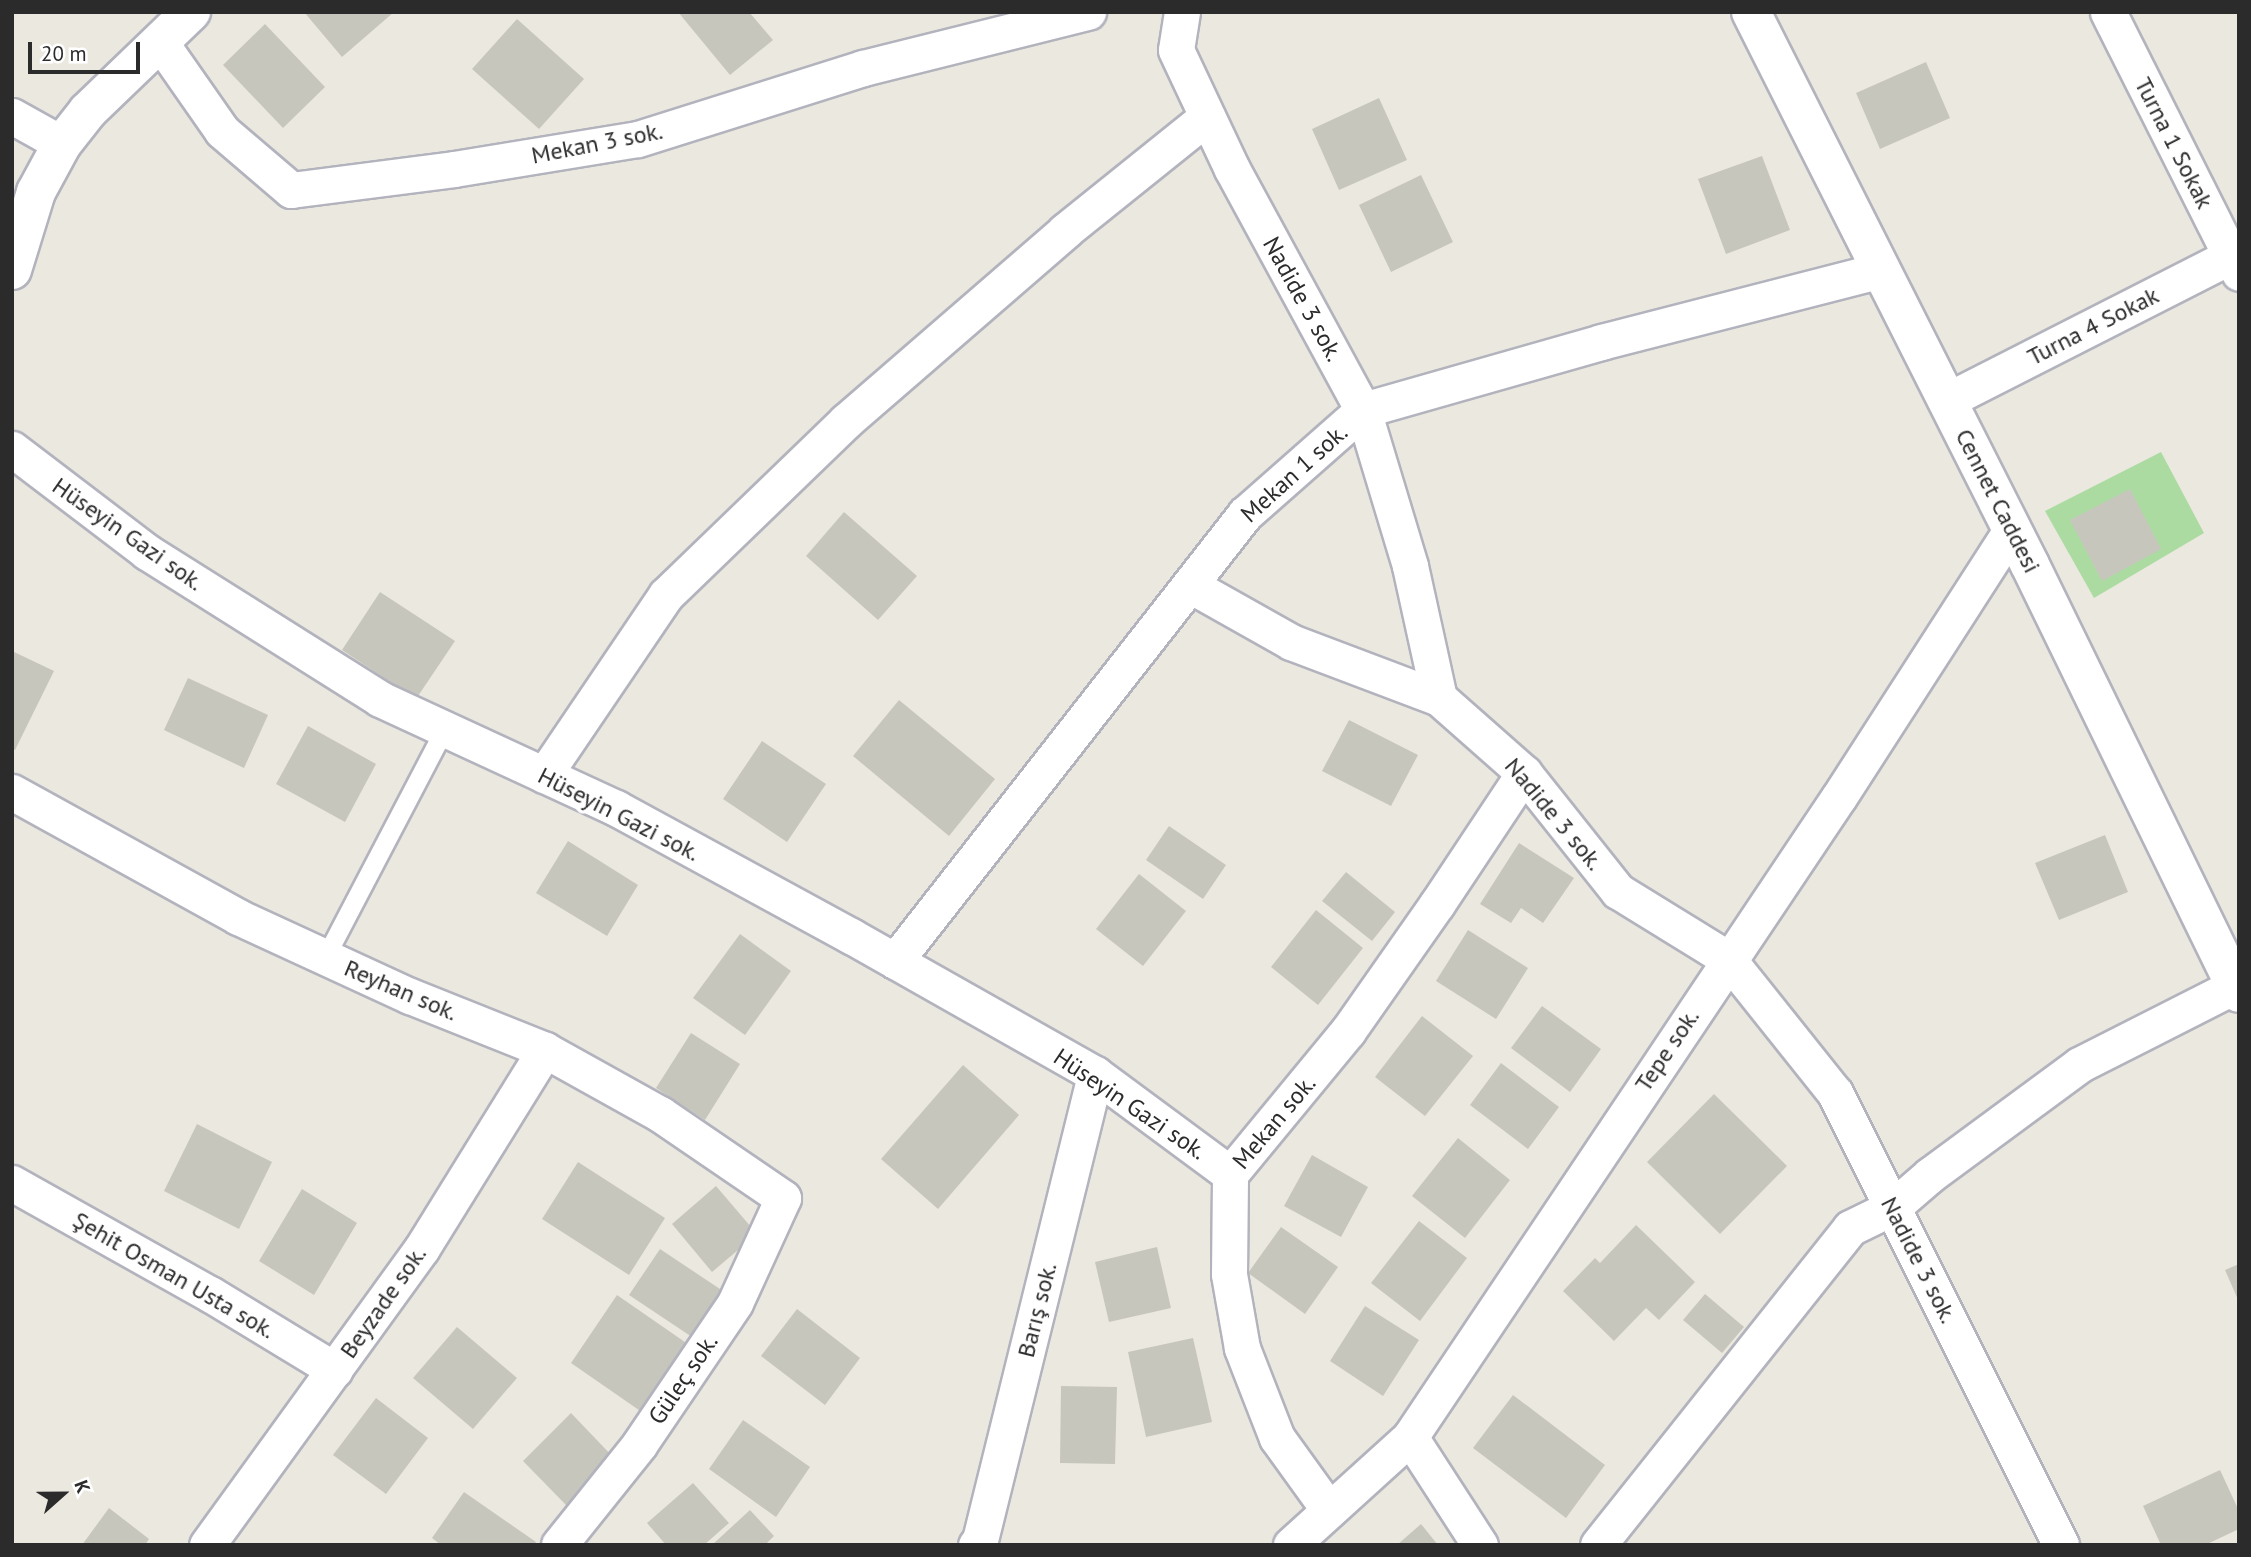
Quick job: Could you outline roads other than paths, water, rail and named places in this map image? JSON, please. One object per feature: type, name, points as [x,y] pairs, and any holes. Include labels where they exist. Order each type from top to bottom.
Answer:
[{"type":"street","points":[[12,270],[36,192],[62,144],[88,111],[191,12]]},
{"type":"street","name":"Mekan 3 sok.","points":[[160,42],[222,131],[291,190],[454,169],[638,139],[863,68],[1088,12]]},
{"type":"street","name":"Nadide 3 sok.","points":[[1182,12],[1176,50],[1232,169],[1363,410],[1410,566],[1439,698],[1524,773],[1618,891],[1728,960],[1835,1093],[2061,1545]]},
{"type":"street","name":"Cennet Caddesi","points":[[1751,12],[1948,400],[2237,987]]},
{"type":"street","name":"Turna 1 Sokak","points":[[2108,12],[2236,260]]},
{"type":"street","points":[[12,116],[62,144]]},
{"type":"street","points":[[544,775],[666,595],[846,421],[1065,230],[1207,117]]},
{"type":"street","name":"Turna 4 Sokak","points":[[1948,400],[2236,260]]},
{"type":"street","name":"Mekan 1 sok.","points":[[895,961],[1245,514],[1363,410],[1601,342],[1881,270]]},
{"type":"street","name":"Hüseyin Gazi sok.","points":[[12,449],[146,552],[380,699],[616,808],[895,961],[1095,1074],[1230,1174]]},
{"type":"street","name":"Tepe sok.","points":[[1291,1545],[1410,1437],[1853,775],[2012,529]]},
{"type":"street","points":[[1190,585],[1291,642],[1439,698]]},
{"type":"street","name":"Mekan sok.","points":[[1329,1510],[1277,1438],[1242,1348],[1229,1274],[1230,1174],[1348,1031],[1524,773]]},
{"type":"street","name":"Reyhan sok.","points":[[12,792],[239,917],[410,996],[545,1050],[660,1114],[783,1198]]},
{"type":"street","points":[[1598,1545],[1850,1228],[1893,1207],[1930,1175],[2079,1065],[2237,987]]},
{"type":"street","name":"Beyzade sok.","points":[[207,1545],[422,1248],[545,1050]]},
{"type":"street","name":"Barış sok.","points":[[976,1545],[981,1540],[1095,1074]]},
{"type":"street","name":"Şehit Osman Usta sok.","points":[[12,1183],[210,1294],[335,1370]]},
{"type":"street","name":"Güleç sok.","points":[[559,1545],[639,1445],[735,1303],[783,1198]]},
{"type":"street","points":[[1410,1437],[1480,1545]]},
{"type":"lane","points":[[326,957],[445,729]]}]
